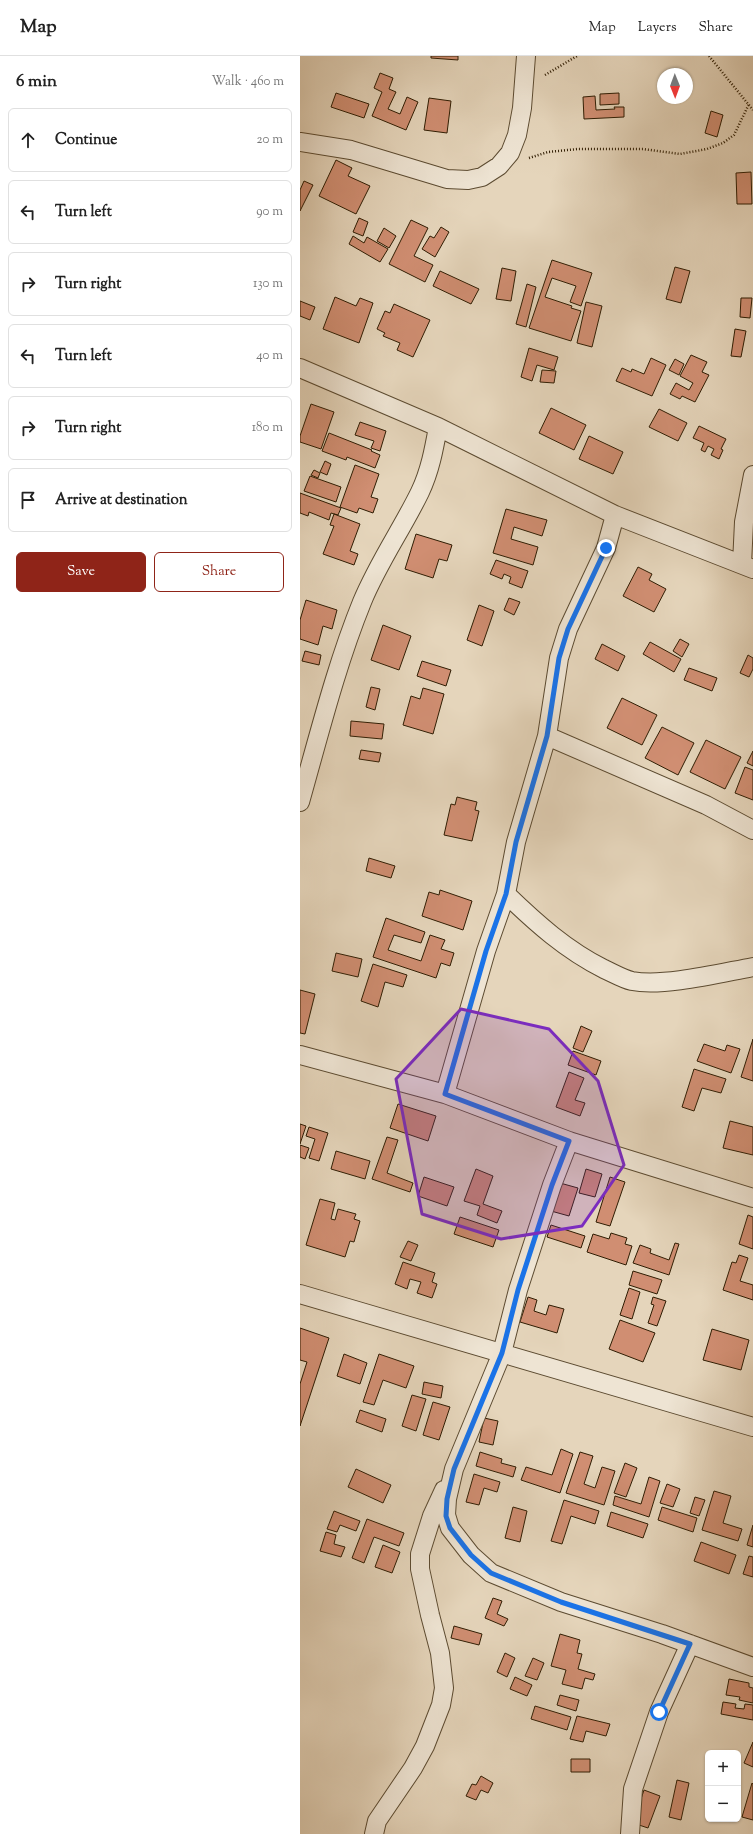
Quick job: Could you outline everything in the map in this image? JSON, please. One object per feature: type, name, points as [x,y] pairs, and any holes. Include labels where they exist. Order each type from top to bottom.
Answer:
[{"type":"street","points":[[300,142],[351,150],[447,179],[468,180],[482,177],[500,166],[510,153],[517,135],[525,88],[526,56]]},
{"type":"street","points":[[300,368],[438,427],[615,515],[748,567],[744,522],[753,475]]},
{"type":"street","points":[[300,802],[333,686],[362,602],[421,491],[431,463],[438,427]]},
{"type":"street","points":[[445,1094],[486,951],[506,894],[516,842],[547,736],[559,658],[568,629],[606,548],[615,515]]},
{"type":"street","points":[[547,736],[706,806],[753,830]]},
{"type":"street","points":[[506,894],[535,922],[560,943],[584,959],[632,981],[653,982],[690,978],[753,967]]},
{"type":"street","points":[[300,1055],[445,1094],[569,1141],[753,1198]]},
{"type":"street","points":[[374,1834],[377,1821],[404,1782],[425,1746],[441,1705],[444,1688],[440,1653],[420,1569],[420,1554],[432,1516],[454,1469],[502,1353],[518,1290],[552,1185],[569,1141]]},
{"type":"street","points":[[300,1294],[753,1427]]},
{"type":"street","points":[[454,1469],[447,1499],[446,1516],[450,1528],[471,1555],[491,1573],[561,1602],[690,1644],[753,1667]]},
{"type":"street","points":[[630,1834],[633,1789],[659,1712],[690,1644]]},
{"type":"path","points":[[525,88],[550,71],[577,56]]},
{"type":"path","points":[[709,56],[753,110]]},
{"type":"path","points":[[500,166],[548,152],[564,150],[643,149],[680,154],[707,149],[723,143],[734,135],[749,104]]},
{"type":"highlighted area","points":[[461,1009],[549,1029],[598,1081],[624,1165],[582,1226],[501,1239],[422,1214],[396,1079]]},
{"type":"building","points":[[431,56],[458,56],[458,60],[431,58]]},
{"type":"building","points":[[380,73],[393,78],[389,89],[396,92],[388,109],[400,114],[407,97],[418,102],[406,130],[372,116],[382,92],[374,88]]},
{"type":"building","points":[[336,93],[369,104],[364,118],[331,107]]},
{"type":"building","points":[[619,93],[619,104],[600,105],[600,94]]},
{"type":"building","points":[[595,96],[596,110],[624,107],[624,117],[584,119],[583,97]]},
{"type":"building","points":[[429,98],[451,101],[447,133],[424,130]]},
{"type":"building","points":[[711,111],[723,115],[717,137],[705,133]]},
{"type":"building","points":[[336,160],[352,168],[348,176],[370,186],[356,214],[319,196]]},
{"type":"building","points":[[751,172],[752,204],[737,204],[736,173]]},
{"type":"building","points":[[304,181],[313,185],[300,211],[300,190]]},
{"type":"building","points":[[359,218],[368,222],[363,236],[353,232]]},
{"type":"building","points":[[411,220],[428,228],[414,256],[433,265],[425,282],[389,264]]},
{"type":"building","points":[[441,227],[449,232],[435,257],[422,249],[430,236],[434,238]]},
{"type":"building","points":[[384,228],[396,236],[389,248],[377,241]]},
{"type":"building","points":[[353,236],[364,243],[367,237],[388,249],[380,262],[349,244]]},
{"type":"building","points":[[552,260],[592,273],[581,306],[570,302],[576,286],[552,278],[545,297],[572,306],[571,308],[581,311],[571,341],[529,328]]},
{"type":"building","points":[[675,267],[690,271],[681,303],[666,299]]},
{"type":"building","points":[[502,268],[516,271],[511,301],[496,299]]},
{"type":"building","points":[[440,271],[479,289],[471,304],[433,286]]},
{"type":"building","points":[[527,284],[536,287],[526,327],[516,324]]},
{"type":"building","points":[[335,297],[356,306],[360,298],[373,303],[359,343],[323,329]]},
{"type":"building","points":[[741,298],[752,298],[750,318],[740,317]]},
{"type":"building","points":[[300,301],[315,307],[310,320],[300,316]]},
{"type":"building","points":[[586,302],[602,306],[592,347],[577,343]]},
{"type":"building","points":[[394,304],[430,320],[413,357],[397,350],[400,343],[383,336],[385,333],[377,329],[385,311],[390,313]]},
{"type":"building","points":[[735,329],[746,331],[741,357],[731,356]]},
{"type":"building","points":[[529,348],[558,357],[554,370],[537,365],[532,381],[521,377]]},
{"type":"building","points":[[691,355],[707,362],[702,372],[709,375],[695,402],[682,396],[680,399],[670,394],[676,383],[689,390],[693,383],[680,376]]},
{"type":"building","points":[[651,358],[666,365],[652,396],[616,381],[622,368],[631,372],[632,369],[644,374]]},
{"type":"building","points":[[675,359],[684,364],[679,375],[669,370]]},
{"type":"building","points":[[542,370],[556,371],[554,383],[540,382]]},
{"type":"building","points":[[311,404],[334,412],[321,449],[300,442],[300,436]]},
{"type":"building","points":[[551,408],[586,425],[574,450],[539,433]]},
{"type":"building","points":[[659,409],[687,423],[678,441],[649,427]]},
{"type":"building","points":[[360,422],[386,431],[380,451],[371,448],[374,441],[355,435]]},
{"type":"building","points":[[699,426],[726,439],[721,449],[723,450],[719,459],[711,455],[714,449],[708,446],[705,452],[701,450],[704,443],[693,438]]},
{"type":"building","points":[[329,433],[372,450],[371,451],[380,455],[375,468],[347,457],[346,460],[322,451]]},
{"type":"building","points":[[589,436],[623,452],[613,474],[579,459]]},
{"type":"building","points":[[325,461],[331,464],[327,475],[320,472]]},
{"type":"building","points":[[355,465],[379,474],[371,497],[378,499],[373,513],[359,508],[357,513],[340,507]]},
{"type":"building","points":[[314,470],[320,473],[318,478],[311,475]]},
{"type":"building","points":[[310,476],[341,487],[336,502],[304,491]]},
{"type":"building","points":[[300,493],[341,508],[338,515],[331,513],[329,520],[309,512],[308,516],[300,513]]},
{"type":"building","points":[[506,509],[547,520],[542,536],[514,527],[511,539],[538,547],[533,565],[493,553]]},
{"type":"building","points":[[334,514],[360,524],[350,551],[358,554],[354,565],[323,554],[334,526],[330,525]]},
{"type":"building","points":[[416,534],[452,545],[447,561],[439,559],[433,578],[405,569]]},
{"type":"building","points":[[496,560],[528,571],[522,588],[509,583],[511,577],[504,574],[502,579],[490,574]]},
{"type":"building","points":[[638,567],[652,574],[649,580],[666,589],[654,612],[623,596]]},
{"type":"building","points":[[509,598],[520,602],[514,615],[504,610]]},
{"type":"building","points":[[306,600],[337,610],[332,629],[323,626],[318,645],[300,639],[300,620]]},
{"type":"building","points":[[479,605],[494,611],[482,646],[467,640]]},
{"type":"building","points":[[383,625],[411,636],[399,670],[371,660]]},
{"type":"building","points":[[680,639],[689,644],[682,657],[673,651]]},
{"type":"building","points":[[650,642],[681,659],[674,672],[643,654]]},
{"type":"building","points":[[602,644],[625,656],[618,671],[595,659]]},
{"type":"building","points":[[305,651],[321,655],[319,665],[302,661]]},
{"type":"building","points":[[748,655],[753,658],[753,669],[749,677],[740,673]]},
{"type":"building","points":[[422,661],[451,670],[446,686],[417,676]]},
{"type":"building","points":[[689,668],[717,678],[712,691],[684,680]]},
{"type":"building","points":[[371,687],[380,689],[375,710],[366,707]]},
{"type":"building","points":[[423,688],[444,694],[433,734],[403,725],[411,696],[420,699]]},
{"type":"building","points":[[622,698],[657,715],[642,745],[607,728]]},
{"type":"building","points":[[351,721],[384,724],[382,739],[350,736]]},
{"type":"building","points":[[662,727],[694,743],[678,775],[645,758]]},
{"type":"building","points":[[706,740],[741,757],[725,789],[690,772]]},
{"type":"building","points":[[361,750],[381,753],[379,762],[359,759]]},
{"type":"building","points":[[753,751],[753,766],[747,763]]},
{"type":"building","points":[[745,767],[753,770],[753,800],[735,793]]},
{"type":"building","points":[[457,797],[477,802],[475,810],[479,811],[472,841],[444,835],[451,804],[455,805]]},
{"type":"building","points":[[369,858],[395,866],[391,878],[366,871]]},
{"type":"building","points":[[440,890],[472,901],[463,930],[422,916],[429,892],[439,895]]},
{"type":"building","points":[[386,918],[425,932],[421,943],[394,935],[388,950],[421,961],[430,935],[445,940],[441,949],[454,953],[450,966],[441,963],[436,978],[373,957]]},
{"type":"building","points":[[336,953],[362,959],[358,977],[332,971]]},
{"type":"building","points":[[373,964],[407,975],[403,987],[385,982],[378,1007],[361,1001]]},
{"type":"building","points":[[300,990],[315,994],[305,1034],[300,1033]]},
{"type":"building","points":[[581,1026],[592,1031],[583,1052],[573,1048]]},
{"type":"building","points":[[753,1039],[753,1081],[741,1077]]},
{"type":"building","points":[[704,1044],[725,1051],[727,1045],[740,1049],[731,1073],[697,1061]]},
{"type":"building","points":[[573,1051],[601,1061],[596,1075],[568,1065]]},
{"type":"building","points":[[694,1069],[726,1079],[721,1093],[702,1088],[694,1111],[682,1107]]},
{"type":"building","points":[[569,1072],[584,1078],[575,1100],[585,1103],[580,1116],[556,1107]]},
{"type":"building","points":[[398,1104],[436,1116],[428,1141],[390,1128]]},
{"type":"building","points":[[730,1121],[753,1127],[753,1155],[723,1148]]},
{"type":"building","points":[[300,1124],[306,1126],[300,1144]]},
{"type":"building","points":[[309,1127],[328,1133],[319,1161],[309,1158],[315,1139],[306,1136]]},
{"type":"building","points":[[387,1137],[398,1140],[387,1173],[413,1183],[410,1192],[372,1179]]},
{"type":"building","points":[[300,1145],[309,1148],[305,1159],[300,1157]]},
{"type":"building","points":[[336,1151],[370,1161],[365,1179],[331,1169]]},
{"type":"building","points":[[476,1169],[493,1176],[483,1204],[502,1211],[497,1223],[477,1215],[480,1206],[464,1201]]},
{"type":"building","points":[[586,1169],[602,1174],[595,1197],[579,1193]]},
{"type":"building","points":[[424,1177],[454,1187],[447,1206],[418,1196]]},
{"type":"building","points":[[610,1177],[625,1182],[610,1226],[596,1222]]},
{"type":"building","points":[[560,1183],[578,1188],[569,1216],[551,1211]]},
{"type":"building","points":[[320,1199],[335,1203],[331,1219],[335,1220],[338,1209],[356,1214],[354,1219],[360,1221],[354,1242],[350,1241],[345,1257],[306,1245]]},
{"type":"building","points":[[748,1215],[753,1217],[753,1249],[739,1244]]},
{"type":"building","points":[[460,1217],[499,1230],[493,1247],[454,1234]]},
{"type":"building","points":[[551,1225],[585,1236],[581,1248],[547,1237]]},
{"type":"building","points":[[611,1233],[627,1238],[625,1244],[632,1246],[626,1265],[587,1252],[593,1234],[609,1239]]},
{"type":"building","points":[[408,1241],[418,1245],[411,1261],[400,1257]]},
{"type":"building","points":[[675,1243],[679,1244],[669,1275],[633,1263],[640,1245],[651,1249],[650,1253],[669,1260]]},
{"type":"building","points":[[739,1255],[748,1258],[740,1281],[753,1285],[753,1300],[723,1290],[732,1262],[736,1263]]},
{"type":"building","points":[[403,1262],[435,1273],[432,1282],[437,1284],[432,1298],[417,1293],[421,1282],[410,1279],[407,1289],[395,1284]]},
{"type":"building","points":[[633,1271],[662,1280],[657,1294],[629,1285]]},
{"type":"building","points":[[629,1288],[640,1292],[632,1319],[620,1315]]},
{"type":"building","points":[[528,1297],[537,1300],[534,1311],[546,1315],[549,1305],[564,1309],[557,1333],[520,1322]]},
{"type":"building","points":[[653,1297],[666,1301],[657,1326],[648,1323],[654,1305],[651,1304]]},
{"type":"building","points":[[620,1320],[655,1333],[643,1362],[609,1349]]},
{"type":"building","points":[[300,1328],[329,1338],[300,1426],[300,1384],[307,1362],[300,1360]]},
{"type":"building","points":[[712,1329],[749,1340],[741,1370],[703,1360]]},
{"type":"building","points":[[344,1354],[367,1363],[360,1384],[337,1376]]},
{"type":"building","points":[[379,1354],[414,1366],[406,1388],[383,1380],[374,1405],[363,1402]]},
{"type":"building","points":[[424,1382],[443,1386],[441,1398],[422,1394]]},
{"type":"building","points":[[412,1395],[426,1399],[416,1431],[402,1426]]},
{"type":"building","points":[[433,1402],[450,1407],[439,1440],[423,1435]]},
{"type":"building","points":[[360,1410],[386,1419],[382,1432],[356,1422]]},
{"type":"building","points":[[484,1418],[498,1421],[493,1445],[479,1442]]},
{"type":"building","points":[[561,1449],[573,1454],[560,1493],[521,1480],[526,1467],[552,1475]]},
{"type":"building","points":[[480,1452],[502,1459],[501,1463],[516,1467],[513,1477],[476,1466]]},
{"type":"building","points":[[580,1452],[593,1456],[584,1484],[595,1488],[602,1467],[615,1471],[604,1505],[566,1493]]},
{"type":"building","points":[[625,1463],[637,1468],[626,1497],[614,1493]]},
{"type":"building","points":[[356,1469],[391,1485],[383,1503],[348,1487]]},
{"type":"building","points":[[474,1474],[500,1482],[497,1492],[484,1488],[479,1505],[466,1502]]},
{"type":"building","points":[[649,1477],[660,1481],[649,1517],[613,1505],[615,1496],[641,1504]]},
{"type":"building","points":[[667,1484],[680,1489],[673,1507],[660,1503]]},
{"type":"building","points":[[714,1491],[731,1496],[723,1523],[742,1529],[738,1541],[702,1530]]},
{"type":"building","points":[[695,1497],[705,1500],[699,1516],[690,1513]]},
{"type":"building","points":[[564,1500],[599,1511],[595,1524],[571,1516],[562,1544],[551,1541]]},
{"type":"building","points":[[513,1507],[527,1511],[520,1542],[505,1538]]},
{"type":"building","points":[[662,1507],[697,1518],[693,1532],[658,1520]]},
{"type":"building","points":[[334,1511],[360,1521],[356,1531],[340,1525],[337,1532],[327,1529]]},
{"type":"building","points":[[611,1512],[648,1524],[643,1538],[607,1526]]},
{"type":"building","points":[[367,1519],[404,1533],[399,1546],[374,1537],[364,1563],[352,1558]]},
{"type":"building","points":[[753,1525],[753,1547],[747,1545]]},
{"type":"building","points":[[326,1532],[336,1535],[334,1544],[345,1547],[341,1557],[320,1551]]},
{"type":"building","points":[[701,1542],[736,1555],[729,1574],[694,1561]]},
{"type":"building","points":[[383,1545],[400,1552],[392,1573],[375,1567]]},
{"type":"building","points":[[749,1556],[753,1557],[753,1577],[743,1574]]},
{"type":"building","points":[[493,1598],[502,1601],[497,1614],[508,1619],[504,1626],[485,1618]]},
{"type":"building","points":[[454,1626],[482,1634],[479,1645],[451,1638]]},
{"type":"building","points":[[560,1634],[580,1640],[577,1653],[582,1654],[578,1669],[595,1674],[593,1680],[585,1678],[582,1689],[562,1684],[566,1670],[551,1666]]},
{"type":"building","points":[[505,1653],[515,1658],[507,1677],[497,1672]]},
{"type":"building","points":[[533,1658],[544,1663],[537,1680],[525,1676]]},
{"type":"building","points":[[515,1677],[532,1685],[527,1696],[510,1689]]},
{"type":"building","points":[[729,1679],[749,1683],[749,1687],[753,1688],[753,1703],[739,1700],[740,1697],[726,1695]]},
{"type":"building","points":[[560,1695],[579,1700],[576,1711],[557,1705]]},
{"type":"building","points":[[723,1702],[736,1704],[735,1708],[744,1709],[745,1704],[753,1705],[753,1720],[721,1714]]},
{"type":"building","points":[[535,1706],[571,1717],[567,1730],[531,1719]]},
{"type":"building","points":[[577,1716],[610,1724],[606,1736],[586,1731],[583,1742],[570,1739]]},
{"type":"building","points":[[753,1742],[753,1767],[744,1763]]},
{"type":"building","points":[[571,1759],[590,1759],[590,1772],[571,1772]]},
{"type":"building","points":[[481,1776],[493,1783],[488,1793],[481,1790],[476,1800],[466,1796],[472,1784],[476,1785]]},
{"type":"building","points":[[677,1780],[689,1783],[681,1820],[669,1817]]},
{"type":"building","points":[[752,1783],[753,1784],[753,1820],[742,1817]]},
{"type":"building","points":[[644,1790],[660,1796],[648,1828],[633,1823]]},
{"type":"route","points":[[606,548],[568,629],[559,658],[547,736],[527,800],[516,842],[506,894],[486,951],[445,1094],[569,1141],[552,1185],[518,1290],[502,1353],[454,1469],[447,1499],[446,1516],[450,1528],[471,1555],[491,1573],[561,1602],[690,1644],[659,1712]]}]
